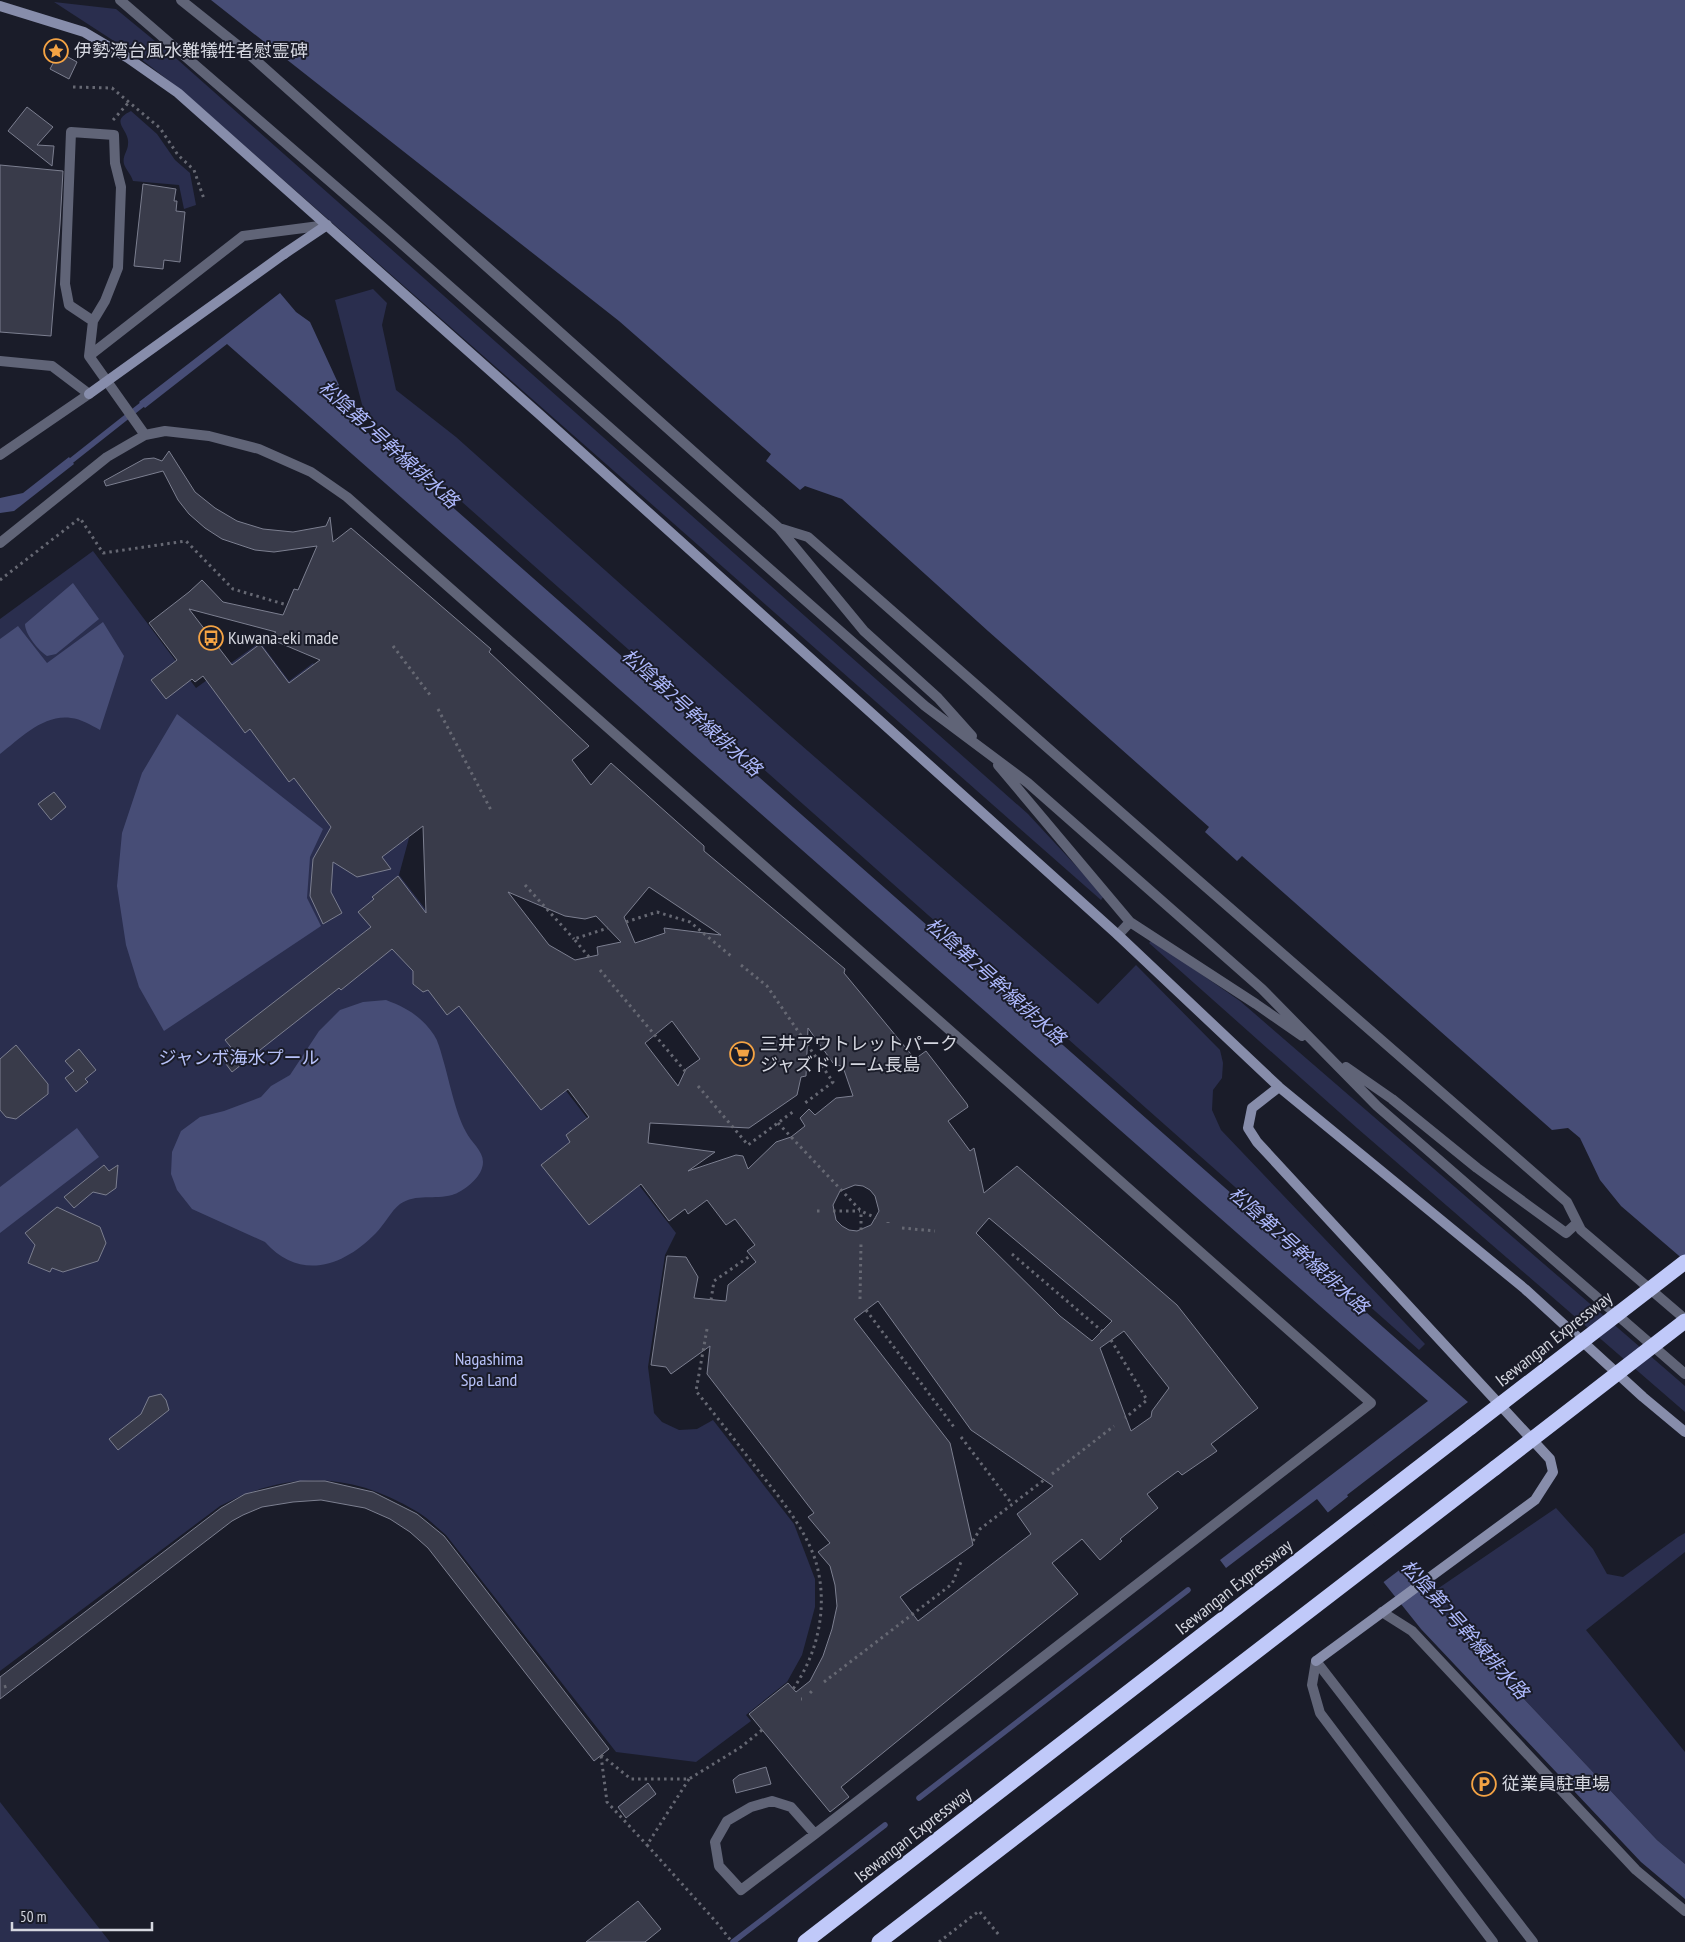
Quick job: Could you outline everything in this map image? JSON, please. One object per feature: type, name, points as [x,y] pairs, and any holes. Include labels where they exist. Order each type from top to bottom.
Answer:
[{"type":"highway","name":"Isewangan Expressway","points":[[805,1942],[1685,1262]]},
{"type":"highway","points":[[880,1942],[1685,1320]]},
{"type":"street","points":[[120,0],[364,210],[925,706],[1028,783],[1262,989],[1377,1106],[1685,1374]]},
{"type":"street","points":[[181,0],[251,56],[779,528],[864,631],[938,698],[988,753],[1130,922],[1256,1004],[1392,1099],[1477,1168],[1566,1232],[1577,1223]]},
{"type":"street","points":[[0,6],[84,32],[128,58],[178,93],[546,420],[1118,935],[1279,1087],[1525,1290],[1643,1397],[1685,1432]]},
{"type":"street","points":[[93,321],[69,305],[65,284],[72,132],[114,135],[115,163],[120,187],[118,268],[105,300],[93,321],[89,356],[145,435]]},
{"type":"street","points":[[0,455],[89,394],[284,254],[327,226]]},
{"type":"street","points":[[89,356],[242,236],[327,226]]},
{"type":"street","points":[[0,361],[52,366],[89,394]]},
{"type":"street","points":[[0,542],[107,457],[145,435],[165,431],[209,436],[259,449],[311,472],[347,498],[1371,1403],[815,1834],[741,1890],[720,1866],[715,1842],[727,1822],[751,1806],[772,1801],[791,1807],[815,1834]]},
{"type":"street","points":[[779,528],[808,537],[1567,1202],[1581,1230],[1685,1320]]},
{"type":"street","points":[[1118,935],[1130,922]]},
{"type":"street","points":[[1279,1087],[1252,1108],[1248,1128],[1257,1142],[1550,1459],[1553,1472],[1535,1500],[1316,1661],[1312,1685],[1320,1713],[1493,1942]]},
{"type":"street","points":[[1382,1612],[1412,1631],[1636,1870],[1685,1911]]},
{"type":"street","points":[[1316,1661],[1533,1942]]},
{"type":"path","points":[[73,87],[112,88],[160,128],[178,155],[194,170],[204,199]]},
{"type":"path","points":[[114,135],[113,120],[129,102]]},
{"type":"path","points":[[0,580],[80,518],[103,553],[186,541],[233,589],[287,605]]},
{"type":"path","points":[[394,646],[430,695]]},
{"type":"path","points":[[438,709],[492,812]]},
{"type":"path","points":[[525,885],[589,957]]},
{"type":"path","points":[[626,922],[657,912],[690,922],[731,956]]},
{"type":"path","points":[[574,939],[608,928]]},
{"type":"path","points":[[741,965],[767,986],[833,1082],[805,1103]]},
{"type":"path","points":[[600,970],[685,1071]]},
{"type":"path","points":[[698,1086],[748,1145],[794,1111]]},
{"type":"path","points":[[778,1123],[861,1211],[876,1218]]},
{"type":"path","points":[[833,1211],[861,1211]]},
{"type":"path","points":[[860,1230],[861,1211]]},
{"type":"path","points":[[902,1228],[935,1230]]},
{"type":"path","points":[[860,1299],[861,1243]]},
{"type":"path","points":[[1012,1254],[1102,1331]]},
{"type":"path","points":[[711,1300],[714,1281],[750,1256]]},
{"type":"path","points":[[866,1310],[954,1427]]},
{"type":"path","points":[[706,1329],[696,1391],[778,1495],[801,1529],[815,1559],[820,1587],[821,1617],[815,1647],[805,1672],[793,1689]]},
{"type":"path","points":[[1111,1340],[1148,1400],[1125,1418]]},
{"type":"path","points":[[1052,1474],[1114,1426]]},
{"type":"path","points":[[961,1436],[1012,1504]]},
{"type":"path","points":[[973,1541],[980,1529],[1044,1480]]},
{"type":"path","points":[[824,1682],[952,1584],[962,1562]]},
{"type":"path","points":[[647,1845],[690,1779],[741,1747],[762,1730]]},
{"type":"path","points":[[690,1779],[631,1779],[601,1755],[607,1802],[718,1924],[732,1942]]},
{"type":"path","points":[[939,1942],[979,1911],[999,1935]]},
{"type":"green space","points":[[54,2],[116,9],[178,60],[1028,814],[1104,896],[1101,900],[186,94],[137,56]]},
{"type":"green space","points":[[131,111],[157,134],[175,160],[190,173],[196,205],[184,209],[179,185],[133,181],[124,164],[128,139],[120,122],[124,115]]},
{"type":"green space","points":[[373,289],[387,303],[382,325],[396,390],[456,437],[785,731],[1098,1004],[1136,965],[1220,1050],[1223,1063],[1222,1078],[1213,1090],[1212,1110],[1221,1130],[1425,1344],[1419,1350],[365,416],[335,300]]},
{"type":"green space","points":[[93,551],[196,688],[260,642],[289,681],[313,663],[335,691],[401,828],[409,838],[399,875],[676,1233],[665,1255],[648,1367],[654,1413],[662,1422],[679,1430],[697,1429],[713,1420],[794,1524],[815,1579],[815,1607],[802,1655],[787,1682],[746,1715],[751,1721],[696,1762],[616,1752],[446,1535],[420,1513],[391,1498],[367,1488],[342,1483],[318,1480],[270,1486],[220,1506],[0,1671],[0,619]]},
{"type":"green space","points":[[1152,940],[1240,1001],[1685,1386],[1685,1412],[1357,1128],[1149,943]]},
{"type":"green space","points":[[1556,1508],[1593,1549],[1607,1574],[1623,1577],[1685,1533],[1685,1552],[1586,1630],[1685,1752],[1685,1864],[1657,1840],[1427,1596]]},
{"type":"green space","points":[[0,1802],[110,1942],[0,1942]]},
{"type":"shaded area","points":[[211,0],[1685,0],[1685,1261],[1621,1206],[1600,1180],[1580,1138],[1568,1128],[1552,1130],[1242,856],[1237,861],[1205,832],[1209,827],[842,499],[805,486],[800,490],[766,461],[771,454],[619,321]]},
{"type":"shaded area","points":[[280,293],[296,312],[310,322],[356,422],[1468,1402],[1347,1495],[1427,1596],[1657,1840],[1685,1864],[1685,1899],[1641,1862],[1421,1629],[1317,1499],[1226,1568],[1220,1560],[1428,1401],[227,344],[145,408],[139,402]]},
{"type":"shaded area","points":[[69,457],[74,464],[14,511],[0,513],[0,498],[23,493]]},
{"type":"shaded area","points":[[73,583],[99,619],[56,654],[47,656],[33,642],[25,624]]},
{"type":"shaded area","points":[[103,622],[124,656],[100,730],[86,722],[71,718],[51,720],[32,729],[0,754],[0,639],[18,626],[47,663]]},
{"type":"shaded area","points":[[177,714],[323,829],[310,857],[307,898],[321,926],[164,1031],[139,987],[126,945],[117,886],[122,833],[142,773]]},
{"type":"shaded area","points":[[386,1000],[401,1006],[419,1018],[437,1040],[459,1115],[466,1132],[481,1153],[482,1168],[474,1181],[452,1195],[412,1199],[400,1204],[379,1230],[363,1245],[336,1261],[321,1265],[292,1262],[278,1254],[265,1242],[192,1209],[177,1190],[171,1174],[172,1152],[181,1131],[200,1117],[224,1111],[261,1097],[271,1086],[290,1075],[319,1031],[340,1010],[363,1002]]},
{"type":"shaded area","points":[[77,1128],[99,1157],[0,1233],[0,1187]]},
{"type":"pier","points":[[1350,1495],[1406,1565],[1381,1584],[1326,1514]]},
{"type":"building","points":[[59,52],[77,62],[69,79],[50,69]]},
{"type":"building","points":[[27,107],[53,127],[37,145],[54,146],[52,166],[8,131]]},
{"type":"building","points":[[0,165],[63,171],[51,336],[0,332]]},
{"type":"building","points":[[143,184],[176,189],[174,201],[177,201],[176,211],[185,212],[180,262],[164,260],[163,269],[134,266]]},
{"type":"building","name":"三井アウトレットパーク ジャズドリーム長島","points":[[169,451],[195,492],[215,508],[237,521],[263,529],[293,532],[326,526],[330,517],[333,542],[351,528],[491,649],[489,652],[589,746],[572,760],[591,785],[611,763],[704,846],[704,851],[845,969],[844,973],[915,1059],[926,1051],[967,1104],[968,1107],[948,1121],[970,1151],[974,1148],[984,1193],[1017,1166],[1177,1305],[1258,1408],[1211,1444],[1217,1451],[1182,1475],[1178,1471],[1147,1494],[1158,1508],[1120,1539],[1122,1541],[1100,1560],[1082,1539],[1052,1563],[1078,1594],[841,1787],[849,1797],[830,1812],[749,1714],[788,1683],[796,1692],[810,1681],[823,1656],[837,1606],[835,1585],[830,1566],[818,1552],[830,1543],[808,1517],[814,1513],[707,1374],[710,1346],[671,1374],[666,1367],[651,1365],[667,1256],[686,1257],[698,1277],[694,1298],[726,1301],[728,1285],[756,1262],[747,1251],[755,1245],[735,1219],[726,1225],[707,1200],[688,1214],[685,1209],[669,1221],[641,1184],[589,1225],[541,1165],[570,1142],[566,1135],[589,1117],[568,1089],[541,1110],[459,1006],[447,1015],[428,990],[423,992],[413,984],[413,971],[392,949],[232,1072],[223,1060],[234,1051],[225,1040],[371,927],[358,912],[374,899],[372,897],[398,876],[426,913],[423,826],[382,857],[391,869],[357,877],[333,862],[331,892],[342,913],[323,924],[310,896],[313,859],[331,827],[294,778],[289,782],[250,729],[245,733],[203,676],[195,682],[192,679],[166,699],[151,680],[177,660],[149,623],[202,580],[223,602],[283,615],[294,589],[298,590],[317,546],[274,552],[255,550],[222,539],[189,514],[178,500],[163,471],[106,486],[104,481],[144,459],[154,458],[162,461]],"holes":[[[189,609],[276,632],[268,638],[320,660],[289,683],[260,644],[232,665]],[[649,887],[721,935],[664,928],[665,933],[635,943],[624,917]],[[508,892],[565,916],[585,919],[596,916],[621,942],[597,947],[598,955],[575,960],[549,945]],[[672,1021],[700,1059],[686,1069],[678,1086],[645,1043]],[[808,1028],[833,1063],[843,1067],[853,1096],[836,1098],[815,1115],[809,1109],[800,1118],[805,1126],[791,1137],[776,1142],[748,1169],[743,1156],[736,1155],[688,1171],[715,1152],[648,1143],[650,1123],[749,1128],[797,1095],[801,1077],[806,1076]],[[855,1185],[863,1186],[875,1196],[879,1211],[871,1225],[857,1231],[849,1230],[836,1220],[833,1205],[840,1191]],[[989,1218],[1112,1321],[1092,1341],[1060,1316],[976,1233]],[[878,1301],[971,1430],[1053,1486],[1017,1514],[1031,1534],[918,1621],[900,1597],[973,1545],[950,1443],[854,1319]],[[1124,1331],[1169,1388],[1152,1411],[1151,1417],[1131,1431],[1100,1348]]]},
{"type":"building","points":[[54,792],[66,807],[51,820],[38,804]]},
{"type":"building","points":[[16,1045],[48,1084],[48,1094],[16,1119],[6,1117],[0,1110],[0,1059]]},
{"type":"building","points":[[79,1049],[96,1070],[85,1079],[88,1082],[76,1092],[65,1078],[74,1071],[65,1061]]},
{"type":"building","points":[[104,1165],[109,1171],[118,1165],[116,1188],[106,1195],[93,1192],[74,1208],[64,1197]]},
{"type":"building","points":[[57,1207],[100,1227],[106,1243],[98,1261],[63,1272],[52,1268],[50,1272],[28,1263],[35,1245],[25,1233]]},
{"type":"building","points":[[161,1394],[166,1400],[169,1410],[118,1450],[109,1439],[141,1414],[149,1397]]},
{"type":"building","points":[[300,1481],[325,1481],[373,1492],[417,1514],[444,1536],[609,1749],[594,1761],[428,1548],[410,1532],[390,1519],[365,1508],[321,1500],[262,1507],[232,1521],[0,1699],[0,1677],[221,1508],[245,1494]]},
{"type":"building","points":[[766,1767],[771,1784],[736,1793],[733,1780],[739,1775]]},
{"type":"building","points":[[648,1783],[656,1794],[626,1818],[618,1807]]},
{"type":"building","points":[[638,1901],[661,1929],[645,1942],[586,1942]]},
{"type":"waterway","name":"松陰第2号幹線排水路","points":[[67,464],[148,400]]},
{"type":"waterway","points":[[919,1798],[1188,1590]]},
{"type":"waterway","points":[[733,1942],[885,1825]]},
{"type":"place","name":"伊勢湾台風水難犠牲者慰霊碑","points":[[56,51]]},
{"type":"place","name":"Kuwana-eki made","points":[[211,638]]},
{"type":"place","name":"三井アウトレットパーク ジャズドリーム長島","points":[[742,1054]]},
{"type":"place","name":"従業員駐車場","points":[[1484,1784]]},
{"type":"park label","name":"ジャンボ海水プール","points":[[239,1058]]},
{"type":"park label","name":"Nagashima Spa Land","points":[[489,1369]]}]
